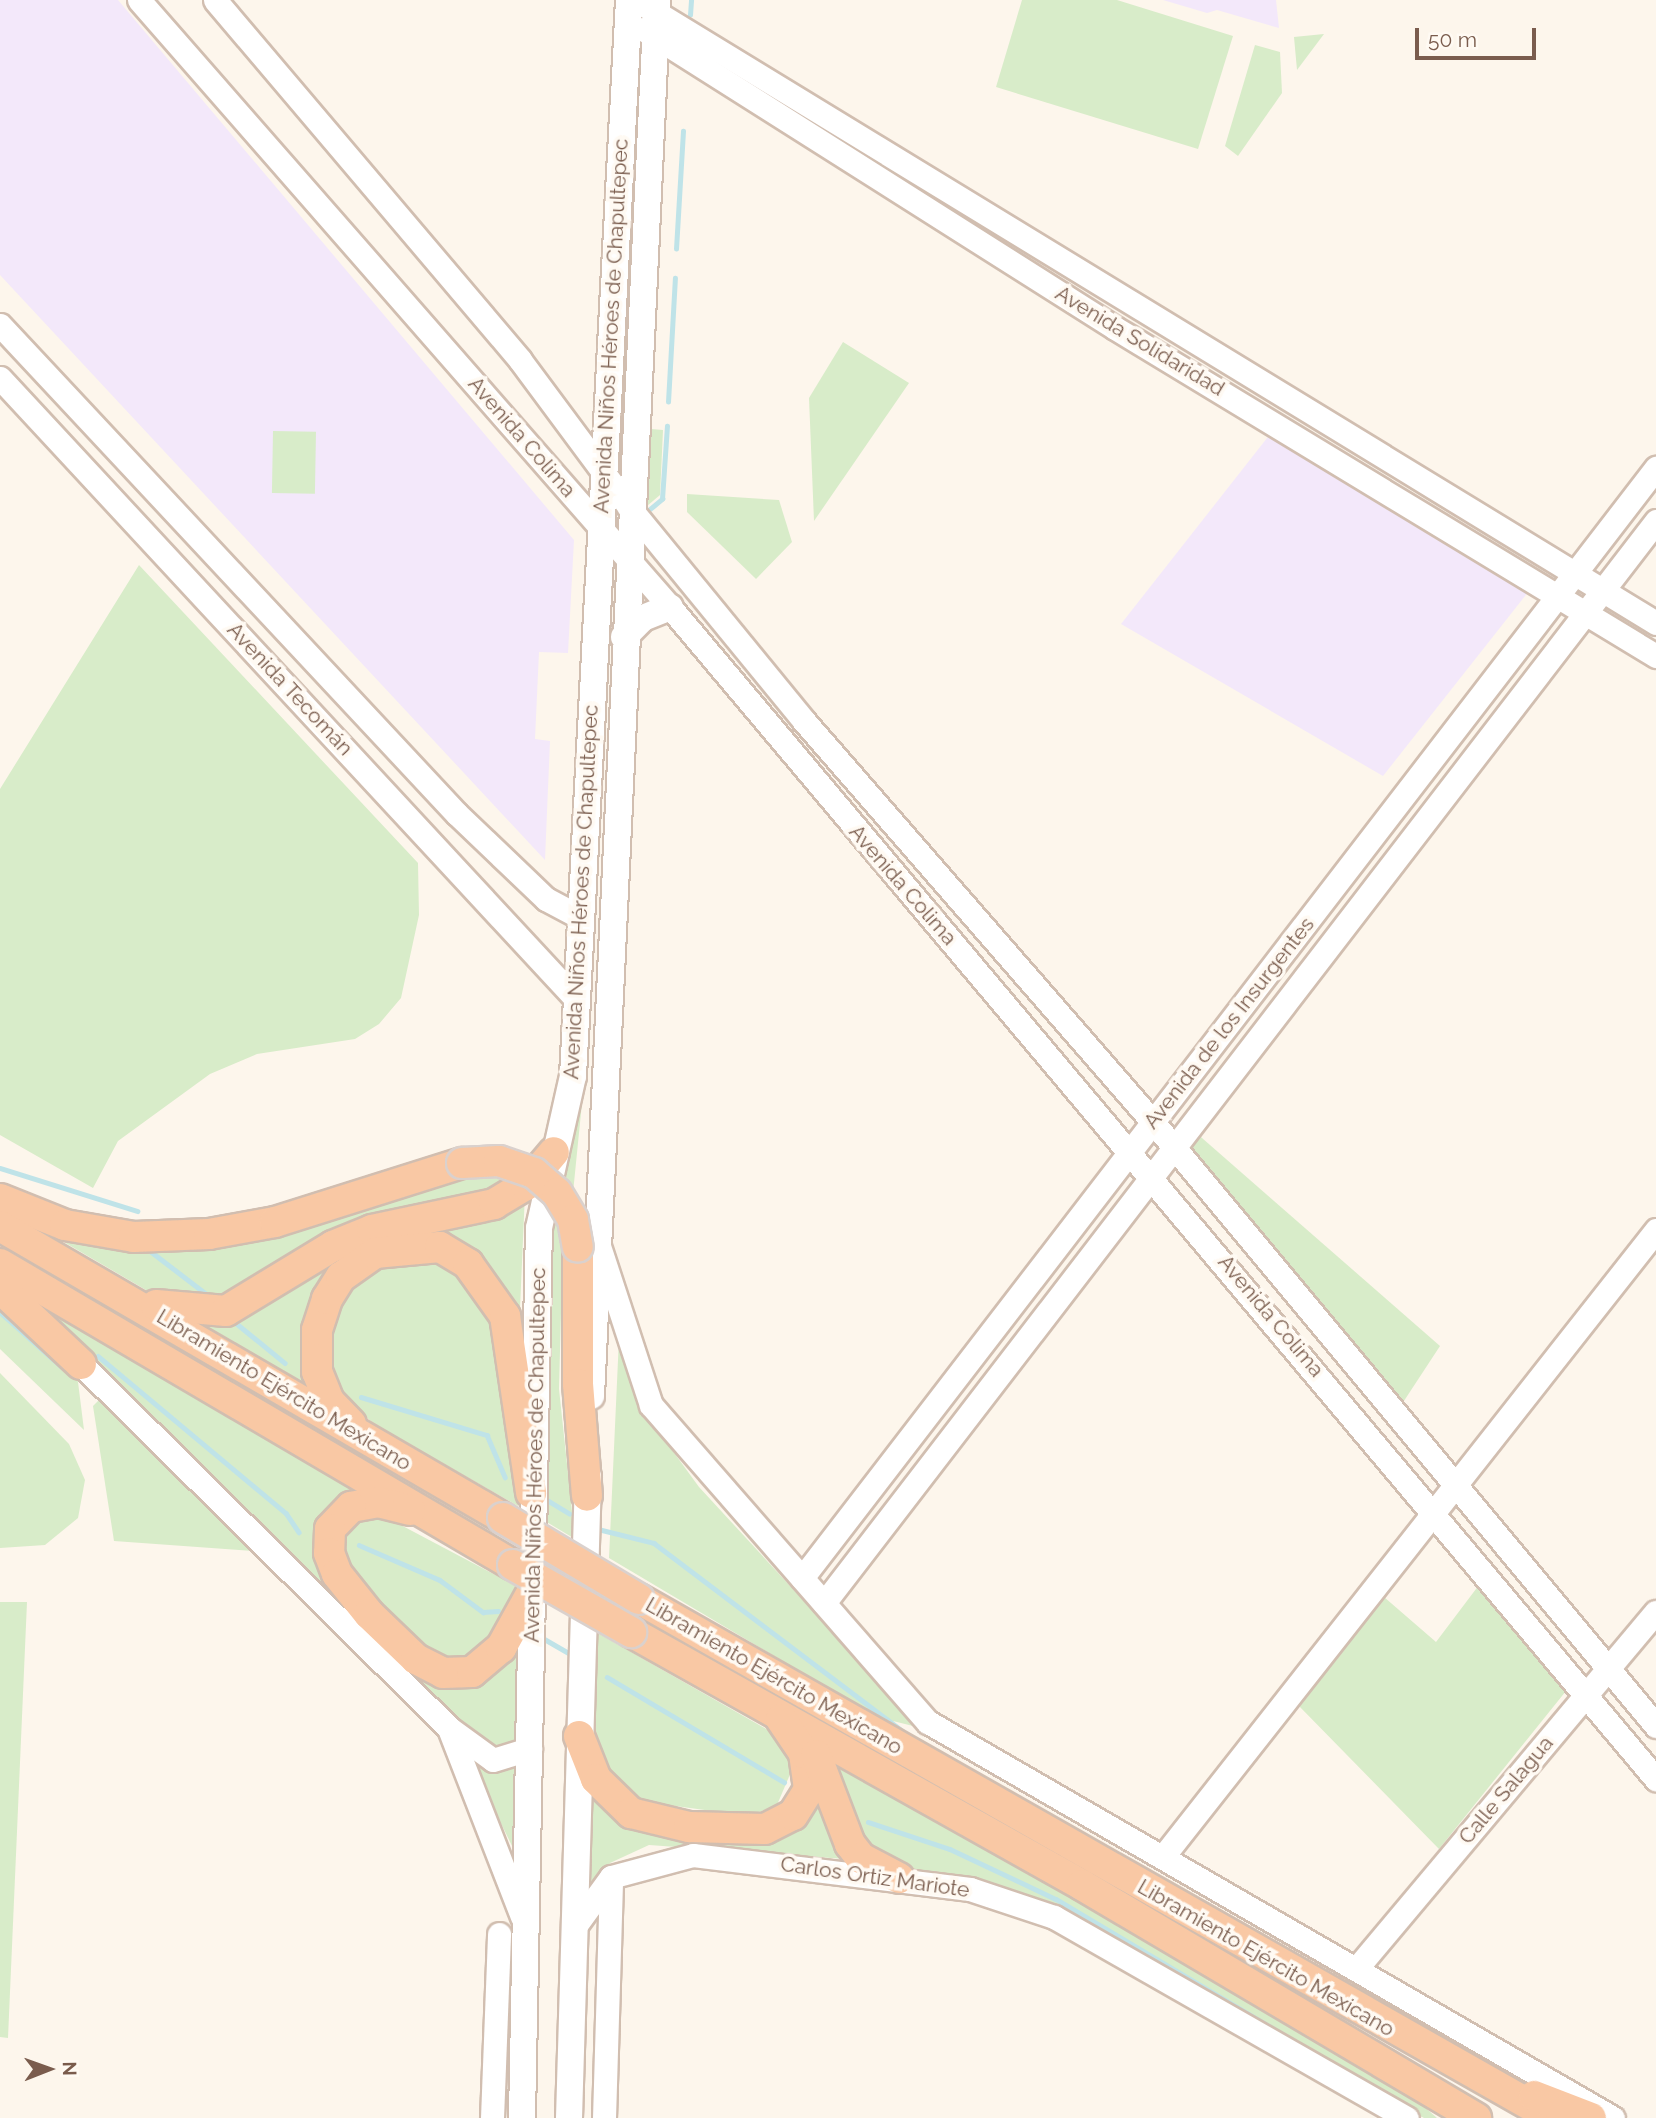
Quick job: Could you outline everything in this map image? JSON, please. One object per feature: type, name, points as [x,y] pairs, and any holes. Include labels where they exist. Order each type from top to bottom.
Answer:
[{"type":"highway","points":[[136,1301],[196,1313],[226,1311],[333,1246],[372,1230],[494,1204],[526,1185],[554,1152]]},
{"type":"highway","points":[[0,1199],[65,1224],[134,1237],[209,1234],[275,1222],[462,1163],[499,1161],[534,1173],[557,1194],[588,1244],[578,1384],[587,1496]]},
{"type":"highway","name":"Libramiento Ejército Mexicano","points":[[0,1226],[136,1301],[374,1446],[503,1518],[639,1599],[1459,2068],[1553,2118]]},
{"type":"highway","points":[[374,1446],[329,1401],[317,1372],[317,1331],[327,1299],[341,1277],[375,1253],[440,1247],[476,1272],[505,1316],[531,1493]]},
{"type":"highway","name":"Libramiento Ejército Mexicano","points":[[0,1264],[513,1565],[1384,2060],[1476,2118]]},
{"type":"highway","points":[[0,1288],[81,1364]]},
{"type":"highway","points":[[435,1517],[365,1503],[330,1529],[337,1574],[416,1659],[443,1673],[472,1672],[501,1648],[533,1592]]},
{"type":"highway","points":[[579,1736],[596,1779],[631,1813],[689,1827],[765,1829],[793,1815],[809,1789],[804,1753],[776,1713]]},
{"type":"highway","points":[[805,1729],[850,1844],[861,1858],[899,1878]]},
{"type":"highway","points":[[1384,2060],[1450,2118]]},
{"type":"highway","points":[[1459,2068],[1591,2118]]},
{"type":"main road","name":"Avenida Niños Héroes de Chapultepec","points":[[522,2118],[528,1936],[533,1592],[531,1493],[539,1228],[573,1076],[600,526],[644,11]]},
{"type":"main road","name":"Avenida Niños Héroes de Chapultepec","points":[[588,1244],[624,637],[644,11]]},
{"type":"main road","points":[[624,637],[643,618],[670,607]]},
{"type":"main road","points":[[569,2118],[587,1496]]},
{"type":"street","name":"Avenida Colima","points":[[139,0],[670,607],[1154,1175],[1656,1779]]},
{"type":"street","name":"Avenida Colima","points":[[215,0],[520,360],[629,507],[939,881],[1153,1122],[1656,1726]]},
{"type":"street","name":"Avenida Solidaridad","points":[[644,11],[1656,623]]},
{"type":"street","name":"Avenida Solidaridad","points":[[644,11],[1115,328],[1586,611],[1656,656]]},
{"type":"street","name":"Avenida Tecomán","points":[[0,326],[457,814],[546,899],[581,918]]},
{"type":"street","name":"Avenida Tecomán","points":[[0,378],[578,1001]]},
{"type":"street","name":"Avenida de los Insurgentes","points":[[802,1577],[1656,467]]},
{"type":"street","name":"Avenida de los Insurgentes","points":[[824,1603],[1656,520]]},
{"type":"street","points":[[1165,1854],[1436,1514],[1656,1230]]},
{"type":"street","name":"Libramiento Ejército Mexicano","points":[[588,1244],[651,1405],[928,1722],[1165,1854],[1356,1969],[1613,2118]]},
{"type":"street","points":[[81,1364],[285,1561],[449,1728],[493,1760],[530,1749]]},
{"type":"street","points":[[871,1490],[893,1515]]},
{"type":"street","name":"Calle Salagua","points":[[1356,1969],[1656,1612]]},
{"type":"street","points":[[449,1728],[504,1858],[528,1936]]},
{"type":"street","name":"Carlos Ortiz Mariote","points":[[611,1877],[693,1855],[899,1878],[970,1889],[1054,1917],[1406,2118]]},
{"type":"street","points":[[576,1925],[611,1877]]},
{"type":"street","points":[[604,2118],[611,1877]]},
{"type":"street","points":[[492,2118],[499,1934]]},
{"type":"shaded area","points":[[0,0],[118,0],[574,540],[568,653],[539,652],[535,739],[550,741],[545,860],[0,275]]},
{"type":"shaded area","points":[[1163,0],[1276,0],[1279,28],[1217,10],[1207,13]]},
{"type":"shaded area","points":[[1271,433],[1529,591],[1383,776],[1121,624]]},
{"type":"green space","points":[[1022,0],[1117,0],[1233,36],[1198,149],[996,87]]},
{"type":"green space","points":[[1324,34],[1297,70],[1294,37]]},
{"type":"green space","points":[[1255,45],[1280,52],[1282,93],[1238,156],[1225,146]]},
{"type":"green space","points":[[843,342],[909,383],[814,521],[809,398]]},
{"type":"green space","points":[[651,429],[663,430],[660,495],[647,506]]},
{"type":"green space","points":[[273,431],[316,432],[315,494],[272,493]]},
{"type":"green space","points":[[687,494],[779,500],[792,542],[756,579],[687,512]]},
{"type":"green space","points":[[139,565],[418,863],[419,915],[401,998],[379,1024],[355,1039],[257,1054],[210,1074],[118,1141],[93,1188],[0,1135],[0,789]]},
{"type":"green space","points":[[584,1083],[561,1313],[559,1389],[575,1539],[540,1518],[548,1235]]},
{"type":"green space","points":[[1194,1131],[1440,1346],[1400,1407],[1181,1148]]},
{"type":"green space","points":[[482,1175],[512,1182],[211,1305],[158,1297],[45,1231],[86,1241]]},
{"type":"green space","points":[[525,1193],[518,1355],[469,1256],[343,1263],[319,1403],[192,1324],[211,1324],[353,1245]]},
{"type":"green space","points":[[405,1260],[434,1263],[461,1277],[493,1325],[518,1506],[375,1425],[335,1389],[325,1364],[334,1306],[352,1282],[377,1266]]},
{"type":"green space","points":[[7,1280],[376,1495],[318,1536],[436,1682],[522,1627],[518,1740],[501,1749],[471,1737]]},
{"type":"green space","points":[[0,1302],[77,1374],[84,1430],[0,1349]]},
{"type":"green space","points":[[619,1338],[645,1413],[699,1487],[921,1728],[877,1717],[609,1558]]},
{"type":"green space","points":[[0,1373],[69,1444],[85,1480],[78,1518],[45,1545],[0,1548]]},
{"type":"green space","points":[[102,1397],[256,1542],[253,1551],[114,1541],[93,1406]]},
{"type":"green space","points":[[380,1514],[520,1588],[479,1658],[442,1662],[353,1586],[340,1540],[356,1520]]},
{"type":"green space","points":[[1479,1585],[1566,1691],[1439,1849],[1299,1706],[1384,1597],[1436,1642]]},
{"type":"green space","points":[[0,1602],[27,1602],[8,2038],[0,2037]]},
{"type":"green space","points":[[596,1632],[782,1738],[794,1765],[777,1805],[749,1816],[631,1800],[606,1776],[592,1729]]},
{"type":"green space","points":[[820,1747],[1374,2063],[1437,2118],[1424,2118],[1058,1906],[966,1878],[894,1866],[863,1847]]},
{"type":"green space","points":[[470,1760],[494,1770],[517,1766],[514,1850]]},
{"type":"green space","points":[[814,1772],[845,1859],[649,1845],[610,1863],[588,1894],[588,1784],[608,1812],[627,1824],[758,1841]]},
{"type":"waterway","points":[[690,15],[691,0]]},
{"type":"waterway","points":[[676,249],[683,131]]},
{"type":"waterway","points":[[668,402],[675,278]]},
{"type":"waterway","points":[[650,509],[662,499],[667,426]]},
{"type":"waterway","points":[[0,1168],[137,1211]]},
{"type":"waterway","points":[[149,1250],[209,1296]]},
{"type":"waterway","points":[[0,1312],[62,1367]]},
{"type":"waterway","points":[[236,1323],[285,1363]]},
{"type":"waterway","points":[[98,1356],[286,1513],[299,1532]]},
{"type":"waterway","points":[[361,1397],[487,1435],[505,1477]]},
{"type":"waterway","points":[[547,1500],[569,1513]]},
{"type":"waterway","points":[[598,1529],[654,1543],[904,1732]]},
{"type":"waterway","points":[[359,1545],[440,1580],[483,1612],[498,1611]]},
{"type":"waterway","points":[[541,1637],[575,1657]]},
{"type":"waterway","points":[[607,1677],[784,1782]]},
{"type":"waterway","points":[[868,1822],[950,1849],[1056,1899],[1378,2091]]}]
